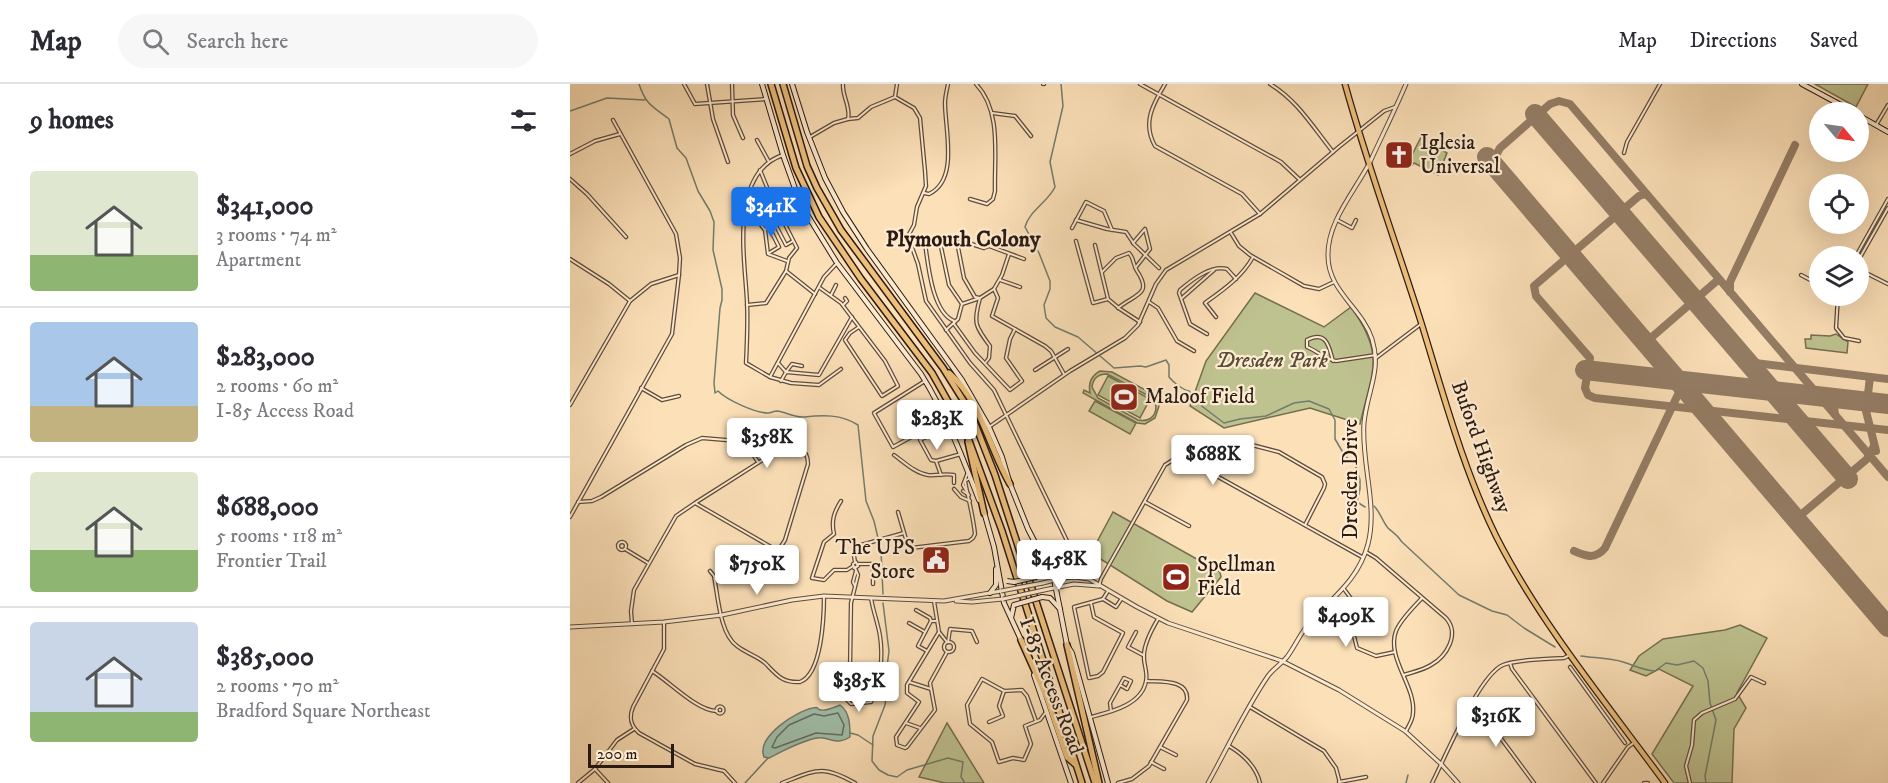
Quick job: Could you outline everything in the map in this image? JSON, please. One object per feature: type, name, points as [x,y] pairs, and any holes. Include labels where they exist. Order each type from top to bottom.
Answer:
[{"type":"highway","points":[[771,84],[796,168],[819,217],[861,279],[932,373],[967,435],[1002,531],[1082,783]]},
{"type":"highway","points":[[783,84],[807,166],[828,208],[841,230],[943,368],[970,411],[984,444],[1097,783]]},
{"type":"highway","points":[[943,368],[955,379],[979,416],[1010,484]]},
{"type":"highway","points":[[967,435],[984,513]]},
{"type":"highway","points":[[1022,640],[1047,698],[1068,757],[1076,765]]},
{"type":"highway","points":[[1068,645],[1097,783]]},
{"type":"main road","name":"I-85 Access Road","points":[[762,84],[783,156],[798,197],[837,263],[925,381],[942,409],[984,513],[1003,599],[1022,640],[1071,783]]},
{"type":"main road","name":"I-85 Access Road","points":[[792,84],[825,178],[854,230],[962,380],[989,427],[1028,530],[1054,579],[1068,645],[1108,783]]},
{"type":"main road","name":"Buford Highway","points":[[1346,84],[1369,163],[1464,458],[1495,534],[1510,563],[1570,654],[1665,783]]},
{"type":"main road","points":[[1802,84],[1835,102]]},
{"type":"main road","points":[[1869,121],[1888,132]]},
{"type":"main road","points":[[999,573],[1007,581],[1014,582],[1036,577],[1042,572],[1044,562]]},
{"type":"main road","points":[[990,593],[996,585],[997,565]]},
{"type":"main road","points":[[1011,619],[1014,605],[1042,597],[1050,598],[1061,609]]},
{"type":"street","points":[[684,84],[695,104],[766,99]]},
{"type":"street","points":[[707,84],[709,102],[728,162]]},
{"type":"street","points":[[732,84],[733,115],[743,138]]},
{"type":"street","points":[[843,84],[843,93],[849,112],[848,119]]},
{"type":"street","points":[[894,98],[897,84]]},
{"type":"street","points":[[923,193],[929,194],[939,188],[947,170],[945,100],[948,84]]},
{"type":"street","points":[[970,199],[987,204],[993,199],[995,191],[992,113],[984,92],[976,84]]},
{"type":"street","points":[[1140,84],[1281,162],[1299,179]]},
{"type":"street","points":[[1165,84],[1151,111],[1148,127],[1155,146],[1242,194],[1260,214]]},
{"type":"street","points":[[1270,84],[1284,93],[1298,107],[1333,152]]},
{"type":"street","name":"Dresden Drive","points":[[1208,783],[1269,675],[1312,620],[1344,589],[1366,552],[1371,519],[1364,423],[1374,381],[1376,356],[1369,330],[1330,273],[1329,240],[1406,84]]},
{"type":"street","points":[[1624,153],[1630,136],[1660,84]]},
{"type":"street","points":[[809,137],[834,123],[858,118],[871,107],[894,98],[915,108],[919,116],[926,180],[908,240],[918,264],[926,301],[970,363],[988,381],[1007,416],[1069,545],[1074,561],[1075,577]]},
{"type":"street","points":[[1876,125],[1888,105]]},
{"type":"street","points":[[989,427],[1064,375],[1125,338],[1140,322],[1159,279],[1169,268],[1260,214],[1299,179],[1384,111],[1396,107]]},
{"type":"street","points":[[992,113],[1016,116],[1030,136]]},
{"type":"street","points":[[570,517],[672,334],[680,275],[676,234],[613,120]]},
{"type":"street","points":[[570,154],[594,141],[620,134]]},
{"type":"street","points":[[757,140],[770,162]]},
{"type":"street","points":[[783,156],[770,162],[753,180],[742,222],[747,305],[746,363],[781,381],[820,385],[841,369]]},
{"type":"street","points":[[747,305],[766,303],[797,248],[760,170]]},
{"type":"street","points":[[570,179],[587,194],[626,237]]},
{"type":"street","points":[[1862,246],[1888,199]]},
{"type":"street","points":[[1072,228],[1084,202],[1092,203],[1104,211],[1112,230]]},
{"type":"street","points":[[1866,246],[1888,208]]},
{"type":"street","points":[[752,214],[765,230],[768,254]]},
{"type":"street","points":[[781,218],[774,222],[786,244],[793,241]]},
{"type":"street","points":[[1076,220],[1126,232],[1133,243],[1159,268]]},
{"type":"street","points":[[1337,220],[1352,228],[1356,220]]},
{"type":"street","points":[[765,230],[769,227],[779,247],[768,254]]},
{"type":"street","points":[[1133,243],[1144,229],[1150,249],[1136,267]]},
{"type":"street","points":[[1231,233],[1239,246],[1253,257],[1310,288],[1319,289],[1334,282]]},
{"type":"street","points":[[1015,329],[1010,339],[1006,358],[1022,381],[1010,390],[975,353],[954,321],[950,320],[938,303],[929,270],[925,243],[928,240],[934,240],[947,244],[957,242],[984,248],[989,246],[1024,259]]},
{"type":"street","points":[[1076,241],[1093,303],[1108,299]]},
{"type":"street","points":[[940,242],[949,285],[962,304],[954,324],[946,330]]},
{"type":"street","points":[[957,242],[964,278],[975,297],[980,298]]},
{"type":"street","points":[[1095,245],[1108,299],[1140,322]]},
{"type":"street","points":[[1102,272],[1116,258],[1129,253],[1141,274],[1144,288],[1138,297],[1134,297],[1118,308]]},
{"type":"street","points":[[768,254],[789,261]]},
{"type":"street","points":[[962,304],[980,298],[994,289],[1000,280],[1009,254]]},
{"type":"street","points":[[1216,317],[1205,303],[1236,279],[1253,257]]},
{"type":"street","points":[[570,259],[609,284],[630,301]]},
{"type":"street","points":[[770,377],[824,277],[837,263]]},
{"type":"street","points":[[1207,334],[1190,324],[1179,293],[1183,287],[1216,268],[1227,269],[1236,279]]},
{"type":"street","points":[[1181,298],[1204,281],[1216,268]]},
{"type":"street","points":[[786,271],[816,294]]},
{"type":"street","points":[[1869,274],[1888,284]]},
{"type":"street","points":[[570,405],[630,301],[651,284],[661,279],[680,275]]},
{"type":"street","points":[[1801,275],[1809,279]]},
{"type":"street","points":[[1000,280],[1020,287]]},
{"type":"street","points":[[831,295],[836,285]]},
{"type":"street","points":[[819,288],[843,305],[885,361],[898,384],[895,390],[882,396],[845,340],[859,327]]},
{"type":"street","points":[[994,289],[998,298],[993,316],[1045,346],[1064,375]]},
{"type":"street","points":[[843,305],[846,302],[845,298]]},
{"type":"street","points":[[980,298],[975,321],[977,328],[990,346],[986,363]]},
{"type":"street","points":[[1149,303],[1158,308],[1176,341],[1194,351]]},
{"type":"street","points":[[1837,306],[1836,328],[1844,338],[1860,341]]},
{"type":"street","points":[[778,363],[786,372],[819,375],[852,317]]},
{"type":"street","points":[[1333,361],[1330,347],[1324,339],[1314,337],[1307,340],[1307,347],[1333,361],[1341,362],[1376,356],[1421,324]]},
{"type":"street","points":[[1035,370],[1068,349]]},
{"type":"street","points":[[781,381],[790,365],[802,366]]},
{"type":"street","points":[[924,430],[893,447],[874,414],[925,381]]},
{"type":"street","points":[[641,388],[662,400],[678,396]]},
{"type":"street","points":[[943,429],[920,440],[931,460],[936,461],[961,454]]},
{"type":"street","points":[[578,502],[592,501],[686,444],[702,438],[743,443],[758,462]]},
{"type":"street","points":[[1252,445],[1279,452],[1322,477],[1324,488],[1305,525]]},
{"type":"street","points":[[632,624],[634,590],[673,520],[695,502],[758,462],[787,447],[800,448],[808,457],[808,464],[780,550],[776,551],[695,502]]},
{"type":"street","points":[[894,454],[919,472],[954,475],[954,483]]},
{"type":"street","points":[[1099,586],[1165,465],[1172,459],[1180,457],[1364,558]]},
{"type":"street","points":[[936,461],[941,475]]},
{"type":"street","points":[[898,512],[908,546],[911,548],[969,541],[975,534],[971,502],[965,490],[964,481],[968,472]]},
{"type":"street","points":[[965,490],[965,481],[970,478]]},
{"type":"street","points":[[954,489],[961,497],[971,502]]},
{"type":"street","points":[[841,501],[835,510],[831,524],[835,533],[824,542],[812,578],[824,580],[834,570],[855,569]]},
{"type":"street","points":[[1145,502],[1189,526]]},
{"type":"street","points":[[872,598],[880,638],[879,678],[871,702],[851,704],[846,699],[846,693],[850,670],[852,597],[857,563],[854,556],[861,545],[904,533]]},
{"type":"street","points":[[625,549],[648,564]]},
{"type":"street","points":[[1366,552],[1422,598],[1451,626],[1451,640],[1446,651],[1437,661],[1430,666],[1404,675]]},
{"type":"street","points":[[857,563],[873,564],[873,584]]},
{"type":"street","points":[[710,571],[714,576],[725,631],[736,645],[758,658],[780,679],[800,682],[811,675],[823,630],[824,596]]},
{"type":"street","points":[[954,601],[1054,579],[1075,577],[1091,580],[1158,618],[1197,634],[1282,661],[1339,690],[1406,731],[1442,764],[1458,783]]},
{"type":"street","points":[[570,627],[664,622],[722,615],[792,600],[824,596],[972,603],[1074,584],[1099,586]]},
{"type":"street","points":[[1344,589],[1358,608],[1354,636],[1357,648],[1376,656],[1395,651]]},
{"type":"street","points":[[1091,603],[1094,617],[1123,633],[1103,672],[1089,678],[1074,607],[1103,599],[1108,591]]},
{"type":"street","points":[[1103,599],[1116,607],[1122,598]]},
{"type":"street","points":[[1406,731],[1412,720],[1413,708],[1394,641],[1396,630],[1422,598]]},
{"type":"street","points":[[934,602],[939,632],[954,647],[952,651],[947,652],[932,679],[931,689],[935,710],[905,748],[897,745],[896,740],[919,702],[907,693],[906,689],[939,632]]},
{"type":"street","points":[[916,610],[930,618],[931,621]]},
{"type":"street","points":[[1090,717],[1132,702],[1146,681],[1143,655],[1158,618]]},
{"type":"street","points":[[931,621],[936,621]]},
{"type":"street","points":[[927,651],[918,646],[931,621]]},
{"type":"street","points":[[664,622],[664,649],[630,714],[634,729],[695,764],[724,771],[735,783]]},
{"type":"street","points":[[909,623],[925,632]]},
{"type":"street","points":[[947,652],[944,648],[950,629],[972,631],[977,642]]},
{"type":"street","points":[[1136,632],[1128,647],[1143,655]]},
{"type":"street","points":[[1432,783],[1442,764],[1445,752],[1494,671],[1510,663],[1564,658],[1570,654]]},
{"type":"street","points":[[1510,663],[1596,783]]},
{"type":"street","points":[[1570,667],[1625,743]]},
{"type":"street","points":[[652,671],[693,701],[716,711]]},
{"type":"street","points":[[1690,783],[1686,766],[1692,745],[1693,725],[1697,717],[1739,695],[1751,677],[1764,683]]},
{"type":"street","points":[[1036,721],[1027,696],[1022,690],[1004,691],[981,679],[967,705],[970,724],[992,742],[999,762],[1013,759],[1023,760],[1031,744],[1025,726],[1040,720],[1050,721]]},
{"type":"street","points":[[1118,783],[1132,779],[1151,762],[1187,700],[1187,695],[1181,686],[1174,683],[1146,681]]},
{"type":"street","points":[[909,682],[931,689]]},
{"type":"street","points":[[1111,711],[1110,703],[1120,685]]},
{"type":"street","points":[[989,722],[1003,716],[999,706],[1004,691]]},
{"type":"street","points":[[1474,702],[1534,783]]},
{"type":"street","points":[[1250,707],[1324,751],[1334,762],[1340,782],[1366,777]]},
{"type":"street","points":[[1604,714],[1611,710]]},
{"type":"street","points":[[1040,720],[1047,712]]},
{"type":"street","points":[[905,722],[920,728]]},
{"type":"street","points":[[578,783],[595,769],[613,745],[634,729]]},
{"type":"street","points":[[1604,783],[1628,747],[1635,742]]},
{"type":"street","points":[[1229,746],[1250,762],[1260,783]]},
{"type":"street","points":[[1160,747],[1176,755]]},
{"type":"street","points":[[1151,762],[1164,769]]},
{"type":"street","points":[[595,769],[608,783]]},
{"type":"street","points":[[782,783],[818,770],[838,773],[855,783]]},
{"type":"street","points":[[1132,779],[1133,783]]},
{"type":"green space","points":[[1815,84],[1868,84],[1859,102],[1847,102]]},
{"type":"green space","points":[[1421,137],[1447,153],[1438,175],[1414,163],[1412,165],[1406,162],[1408,158],[1410,159]]},
{"type":"green space","name":"Dresden Park","points":[[1255,293],[1324,327],[1351,307],[1369,338],[1373,364],[1360,424],[1310,408],[1224,428],[1190,406],[1206,361]]},
{"type":"green space","points":[[1836,334],[1848,342],[1847,353],[1806,348],[1805,339],[1811,339],[1811,335]]},
{"type":"green space","points":[[1100,371],[1112,372],[1151,393],[1157,399],[1159,406],[1155,418],[1145,424],[1137,423],[1083,393],[1084,390],[1090,393],[1091,380]],"holes":[[[1107,374],[1151,397],[1156,406],[1155,413],[1149,419],[1138,420],[1098,398],[1092,387],[1096,378]]]},
{"type":"green space","name":"Maloof Field","points":[[1108,376],[1150,399],[1140,418],[1098,395]]},
{"type":"green space","points":[[1095,401],[1136,423],[1130,434],[1089,411]]},
{"type":"green space","points":[[1113,512],[1220,572],[1221,577],[1192,612],[1167,601],[1091,553]]},
{"type":"green space","points":[[1740,625],[1767,638],[1737,693],[1746,708],[1734,729],[1732,783],[1674,783],[1652,754],[1693,686],[1659,669],[1646,676],[1630,670],[1639,656],[1663,639],[1725,630]]},
{"type":"green space","points":[[947,723],[984,783],[945,783],[919,777]]},
{"type":"water","points":[[840,705],[848,715],[850,737],[840,741],[823,738],[811,739],[769,758],[764,757],[763,749],[766,741],[779,726],[806,710],[816,707],[819,710],[826,710]]},
{"type":"waterway","points":[[639,84],[647,101],[669,119],[677,148],[686,158],[698,191],[714,222],[713,250],[722,289],[715,393],[718,391],[756,411],[769,413],[777,411],[801,417],[832,416],[852,421],[858,425],[866,501],[874,521],[881,551],[883,594]]},
{"type":"waterway","points":[[1061,84],[1063,106],[1050,162],[1055,187],[1030,216],[1025,227],[1050,281],[1050,289],[1044,305],[1046,318],[1055,327],[1078,337],[1114,368],[1146,367],[1166,360],[1169,365],[1169,377],[1189,391],[1203,407],[1224,423],[1266,416],[1294,403],[1309,401],[1329,409],[1335,420],[1335,439],[1345,456],[1355,464],[1360,480],[1357,502],[1365,507]]},
{"type":"waterway","points":[[570,111],[607,98],[645,100]]},
{"type":"waterway","points":[[1374,506],[1388,528],[1459,595],[1492,611],[1507,615],[1555,647]]},
{"type":"waterway","points":[[883,603],[889,651],[887,667],[889,679],[885,705],[873,736],[872,761],[879,770],[897,777],[907,770],[948,758],[963,762],[961,777],[965,783]]},
{"type":"waterway","points":[[1581,656],[1618,661],[1655,671],[1666,663],[1677,665],[1694,661],[1703,668],[1716,720],[1705,776],[1706,783]]},
{"type":"waterway","points":[[850,733],[858,735],[873,745]]},
{"type":"waterway","points":[[745,783],[768,758]]},
{"type":"waterway","points":[[1406,783],[1408,775]]},
{"type":"taxiway","points":[[1495,157],[1500,148],[1550,104],[1559,101],[1570,104],[1888,477]]},
{"type":"taxiway","points":[[1730,292],[1730,282],[1795,145]]},
{"type":"taxiway","points":[[1648,196],[1645,194],[1639,196],[1534,286],[1536,296],[1590,358],[1585,388],[1588,395],[1595,398],[1888,430]]},
{"type":"taxiway","points":[[1645,343],[1719,279]]},
{"type":"taxiway","points":[[1747,362],[1888,379]]},
{"type":"taxiway","points":[[1870,377],[1866,411],[1876,451]]},
{"type":"taxiway","points":[[1574,551],[1594,556],[1605,548],[1682,386]]},
{"type":"taxiway","points":[[1835,414],[1834,408],[1837,403],[1848,400]]},
{"type":"taxiway","points":[[1796,519],[1867,459],[1874,446]]},
{"type":"runway","points":[[1535,114],[1848,479]]},
{"type":"runway","points":[[1487,157],[1888,627]]},
{"type":"runway","points":[[1585,370],[1888,404]]},
{"type":"place","name":"Iglesia Universal","points":[[1399,155]]},
{"type":"place","name":"Maloof Field","points":[[1124,397]]},
{"type":"place","name":"The UPS Store","points":[[936,560]]},
{"type":"place","name":"Spellman Field","points":[[1176,577]]},
{"type":"district","name":"Plymouth Colony","points":[[963,239]]}]
